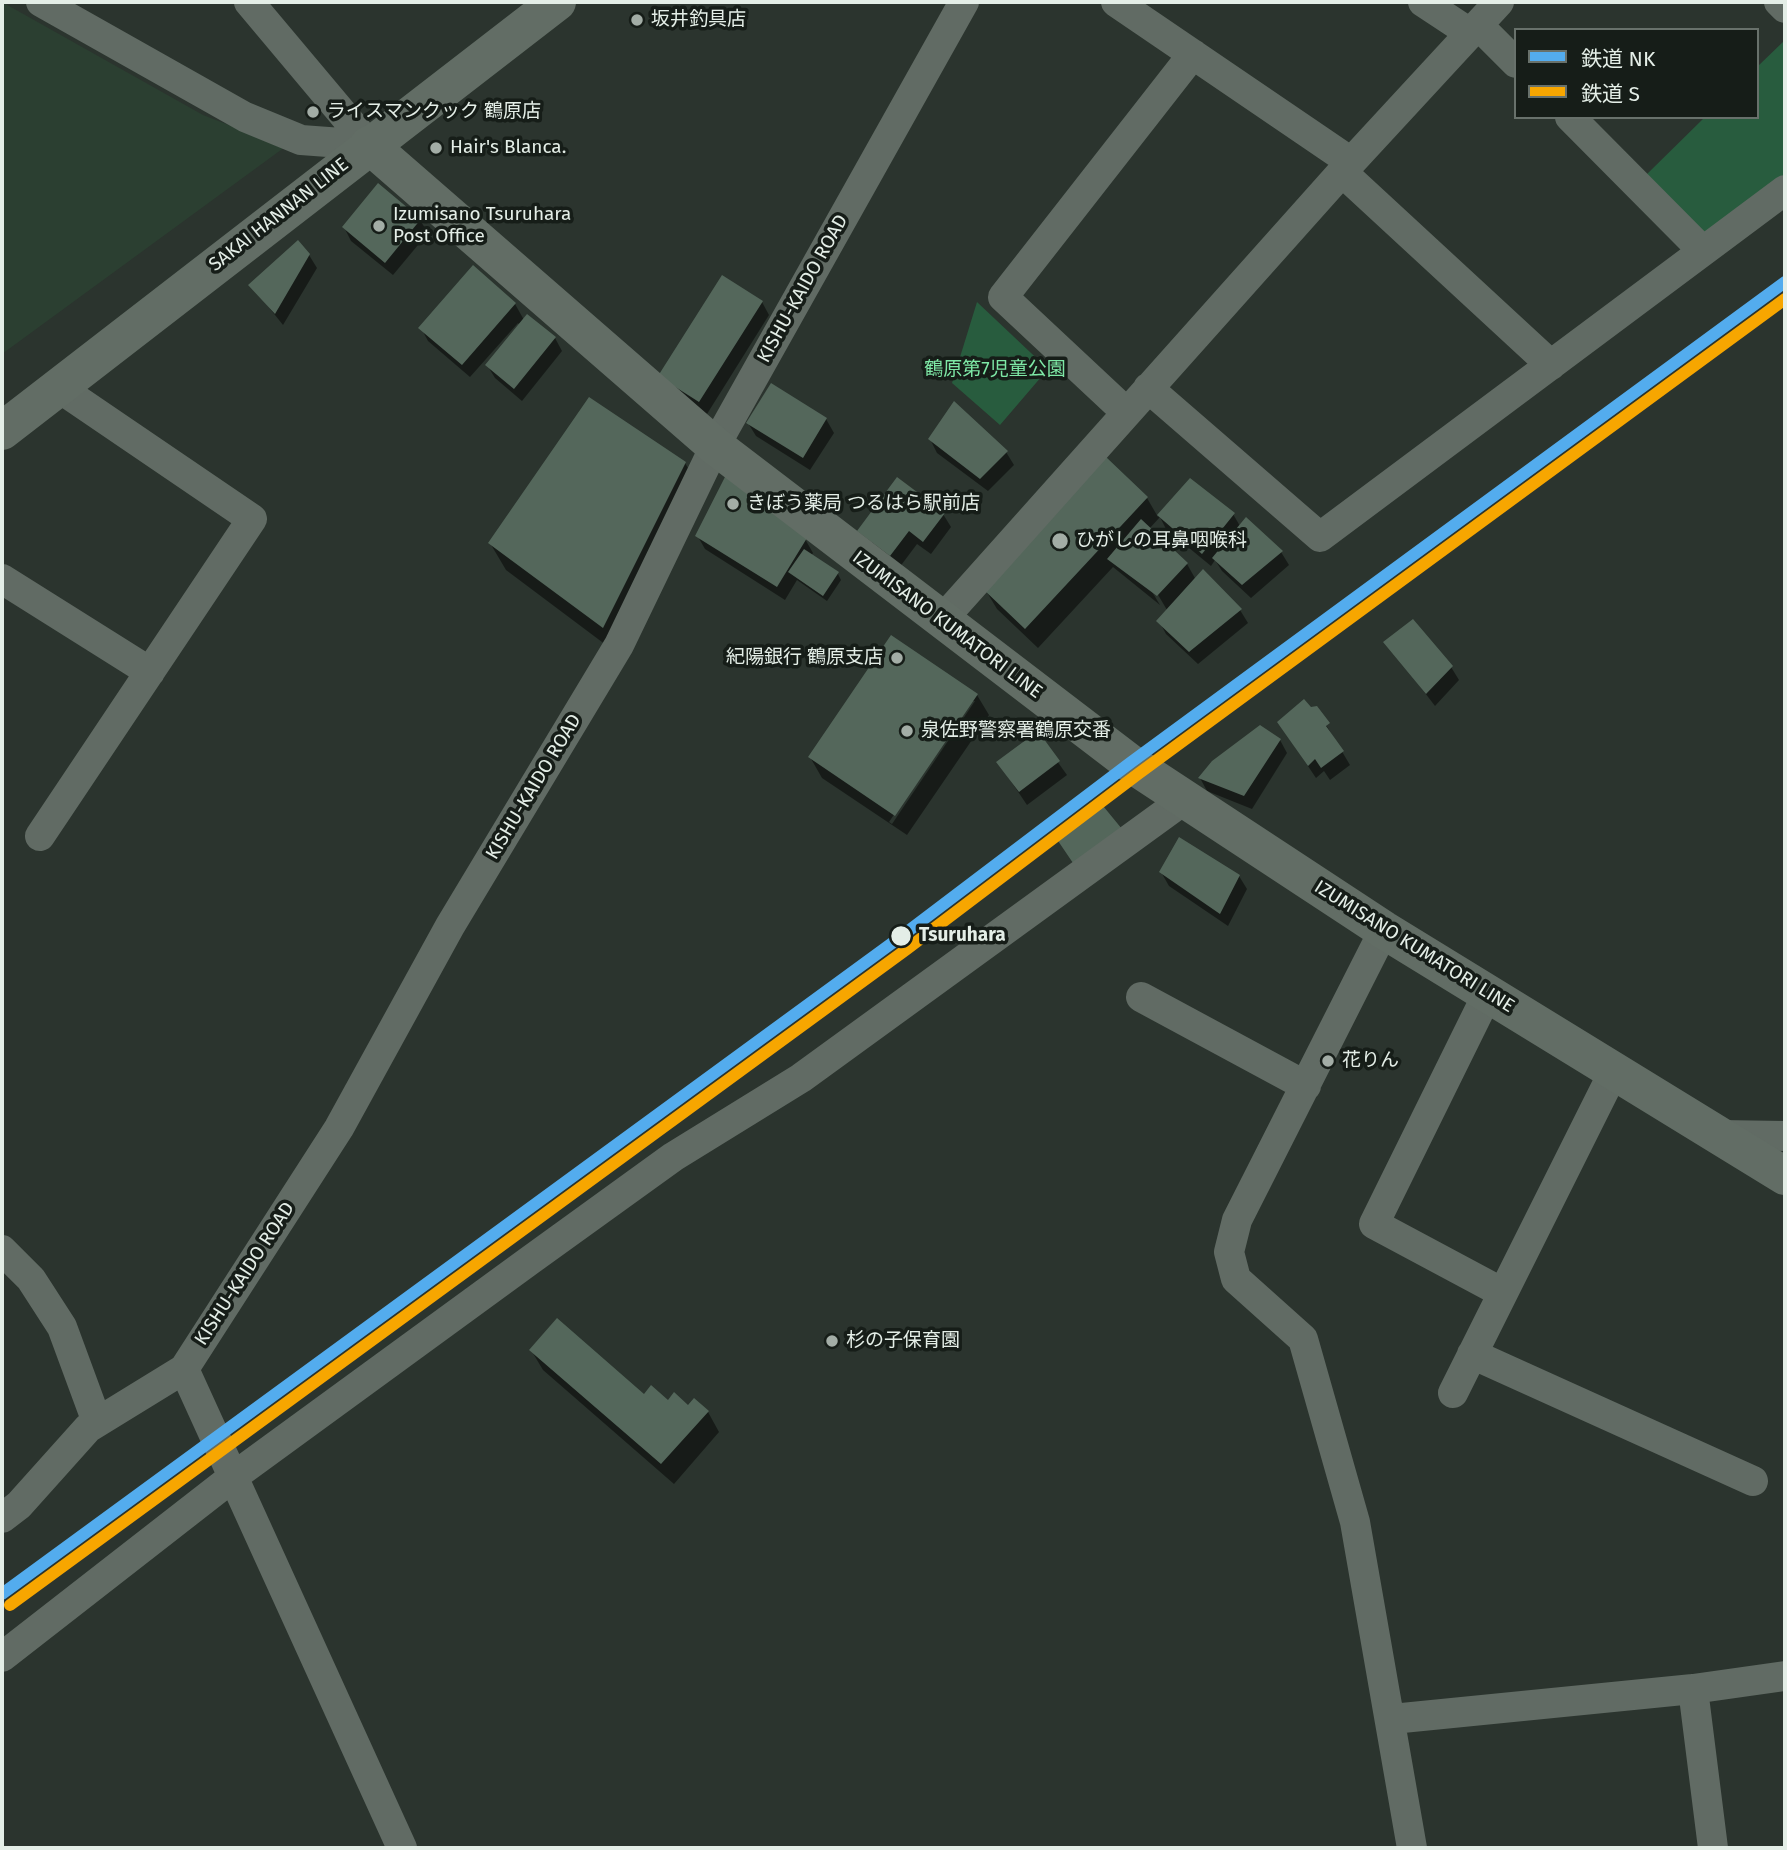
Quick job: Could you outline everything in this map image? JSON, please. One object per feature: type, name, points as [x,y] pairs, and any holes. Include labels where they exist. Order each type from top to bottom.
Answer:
[{"type":"main road","name":"SAKAI HANNAN LINE","points":[[2,431],[557,2]]},
{"type":"main road","name":"IZUMISANO KUMATORI LINE","points":[[369,145],[715,446],[1130,763],[1384,930],[1785,1176]]},
{"type":"street","points":[[41,2],[245,117],[301,140],[369,145]]},
{"type":"street","points":[[249,2],[369,145]]},
{"type":"street","name":"KISHU-KAIDO ROAD","points":[[10,1512],[88,1428],[184,1369],[339,1128],[450,926],[619,645],[715,446],[964,2]]},
{"type":"street","points":[[1116,2],[1193,54],[1346,167],[1550,365]]},
{"type":"street","points":[[1423,2],[1474,29],[1514,61]]},
{"type":"street","points":[[941,621],[1346,167],[1499,2]]},
{"type":"street","points":[[1779,2],[1785,8]]},
{"type":"street","points":[[1126,412],[1003,296],[1193,54]]},
{"type":"street","points":[[1572,119],[1703,251]]},
{"type":"street","points":[[1148,388],[1320,537],[1785,190]]},
{"type":"street","points":[[40,836],[252,519],[58,387]]},
{"type":"street","points":[[2,579],[150,672]]},
{"type":"street","points":[[2,1657],[233,1477],[673,1157],[801,1078],[1185,799]]},
{"type":"street","points":[[1384,930],[1237,1220],[1229,1252],[1236,1279],[1303,1339],[1355,1522],[1392,1720],[1412,1848]]},
{"type":"street","points":[[1488,993],[1374,1224],[1503,1293]]},
{"type":"street","points":[[1141,997],[1306,1086]]},
{"type":"street","points":[[1453,1393],[1614,1071]]},
{"type":"street","points":[[1718,1135],[1785,1136]]},
{"type":"street","points":[[2,1250],[31,1279],[62,1327],[97,1422]]},
{"type":"street","points":[[1472,1353],[1753,1481]]},
{"type":"street","points":[[184,1369],[402,1848]]},
{"type":"street","points":[[1392,1720],[1693,1689],[1785,1676]]},
{"type":"street","points":[[1693,1689],[1713,1848]]},
{"type":"shaded area","points":[[2,2],[203,115],[285,147],[2,354]]},
{"type":"green space","points":[[1785,40],[1785,174],[1706,234],[1646,175],[1703,119],[1759,119],[1759,65]]},
{"type":"green space","name":"鶴原第7児童公園","points":[[977,302],[1048,369],[1000,425],[952,383]]},
{"type":"building","points":[[378,183],[421,219],[385,263],[342,227]]},
{"type":"building","points":[[298,240],[310,254],[275,314],[248,285]]},
{"type":"building","points":[[473,265],[516,303],[462,365],[418,328]]},
{"type":"building","points":[[722,275],[763,301],[699,402],[658,376]]},
{"type":"building","points":[[527,314],[556,337],[514,389],[485,365]]},
{"type":"building","points":[[771,383],[827,418],[803,458],[746,423]]},
{"type":"building","points":[[589,397],[686,462],[603,628],[488,543]]},
{"type":"building","points":[[954,401],[1008,451],[980,479],[928,439]]},
{"type":"building","points":[[1106,457],[1148,497],[1025,629],[983,589]]},
{"type":"building","points":[[726,475],[807,538],[777,587],[695,536]]},
{"type":"building","points":[[897,477],[945,513],[923,542],[909,531],[890,556],[857,531]]},
{"type":"building","points":[[1190,478],[1235,513],[1202,554],[1157,515]]},
{"type":"building","points":[[1246,517],[1283,551],[1242,585],[1212,558]]},
{"type":"building","points":[[1141,519],[1188,563],[1157,596],[1107,559]]},
{"type":"building","points":[[804,549],[839,572],[823,596],[788,572]]},
{"type":"building","points":[[1203,569],[1242,609],[1189,652],[1156,621]]},
{"type":"building","points":[[1413,619],[1453,666],[1426,694],[1383,642]]},
{"type":"building","points":[[891,635],[978,694],[895,816],[808,757]]},
{"type":"building","points":[[1304,699],[1311,707],[1317,706],[1330,723],[1326,726],[1344,751],[1321,768],[1315,759],[1308,766],[1277,722]]},
{"type":"building","points":[[1260,725],[1281,739],[1244,796],[1198,778],[1212,761]]},
{"type":"building","points":[[1038,731],[1060,761],[1019,792],[996,762]]},
{"type":"building","points":[[1099,801],[1122,829],[1073,863],[1052,832]]},
{"type":"building","points":[[1179,837],[1240,875],[1220,914],[1159,872]]},
{"type":"building","points":[[557,1318],[644,1394],[651,1385],[668,1400],[674,1392],[688,1405],[694,1398],[709,1411],[661,1464],[529,1350]]},
{"type":"rail line","name":"NK","points":[[2,1594],[899,938],[1130,763],[1785,282]]},
{"type":"rail line","name":"S","points":[[10,1605],[907,949],[1138,774],[1785,299]]},
{"type":"place","name":"坂井釣具店","points":[[637,20]]},
{"type":"place","name":"ライスマンクック 鶴原店","points":[[313,112]]},
{"type":"place","name":"Hair's Blanca.","points":[[436,148]]},
{"type":"place","name":"Izumisano Tsuruhara Post Office","points":[[379,226]]},
{"type":"place","name":"きぼう薬局 つるはら駅前店","points":[[733,504]]},
{"type":"place","name":"ひがしの耳鼻咽喉科","points":[[1060,541]]},
{"type":"place","name":"紀陽銀行 鶴原支店","points":[[897,658]]},
{"type":"place","name":"泉佐野警察署鶴原交番","points":[[907,731]]},
{"type":"place","name":"Tsuruhara","points":[[901,936]]},
{"type":"place","name":"花りん","points":[[1328,1061]]},
{"type":"place","name":"杉の子保育園","points":[[832,1341]]}]
